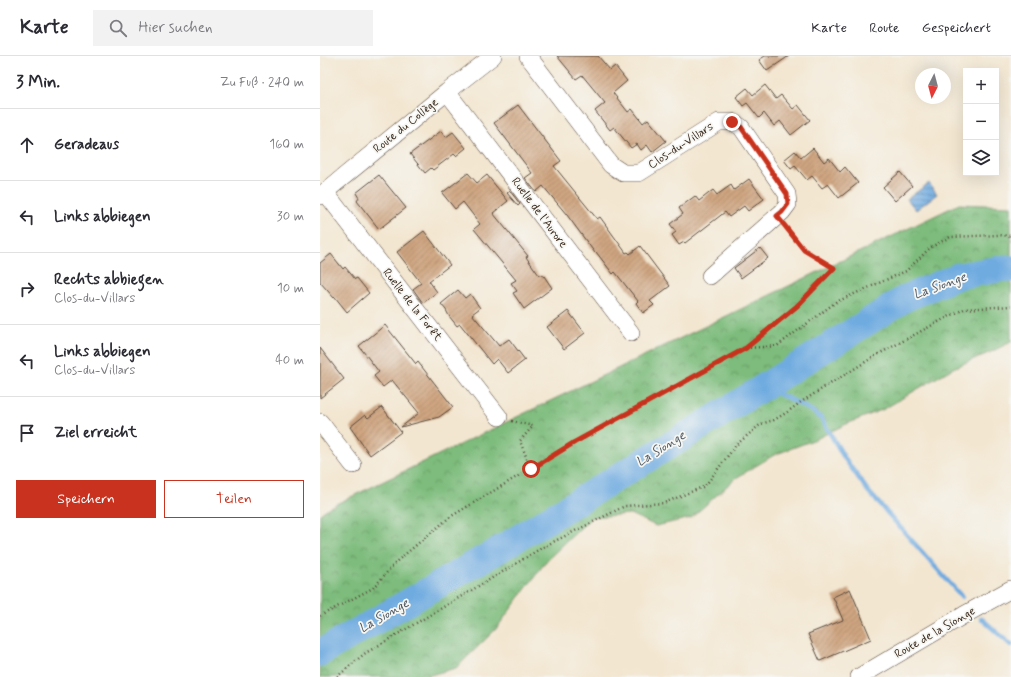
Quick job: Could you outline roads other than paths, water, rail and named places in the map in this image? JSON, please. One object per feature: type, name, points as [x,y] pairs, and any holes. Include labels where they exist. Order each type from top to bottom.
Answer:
[{"type":"street","name":"Route du Collège","points":[[322,194],[493,56]]},
{"type":"street","name":"Clos-du-Villars","points":[[528,56],[611,165],[624,173],[639,173],[719,122],[732,122],[741,127],[787,194],[788,204],[782,212],[710,276]]},
{"type":"street","name":"Ruelle de l'Aurore","points":[[447,92],[632,333]]},
{"type":"street","name":"Ruelle de la Forêt","points":[[322,194],[498,417]]},
{"type":"street","points":[[320,422],[354,465]]},
{"type":"street","name":"Route de la Sionge","points":[[859,677],[1011,589]]},
{"type":"water","points":[[929,183],[937,194],[916,210],[907,199]]},
{"type":"waterway","name":"La Sionge","points":[[320,653],[495,552],[708,422],[906,298],[958,276],[1006,268],[1011,269]]},
{"type":"waterway","points":[[763,388],[788,398],[812,411],[821,418],[845,459],[868,491],[962,597]]},
{"type":"waterway","points":[[981,618],[1011,645]]}]
